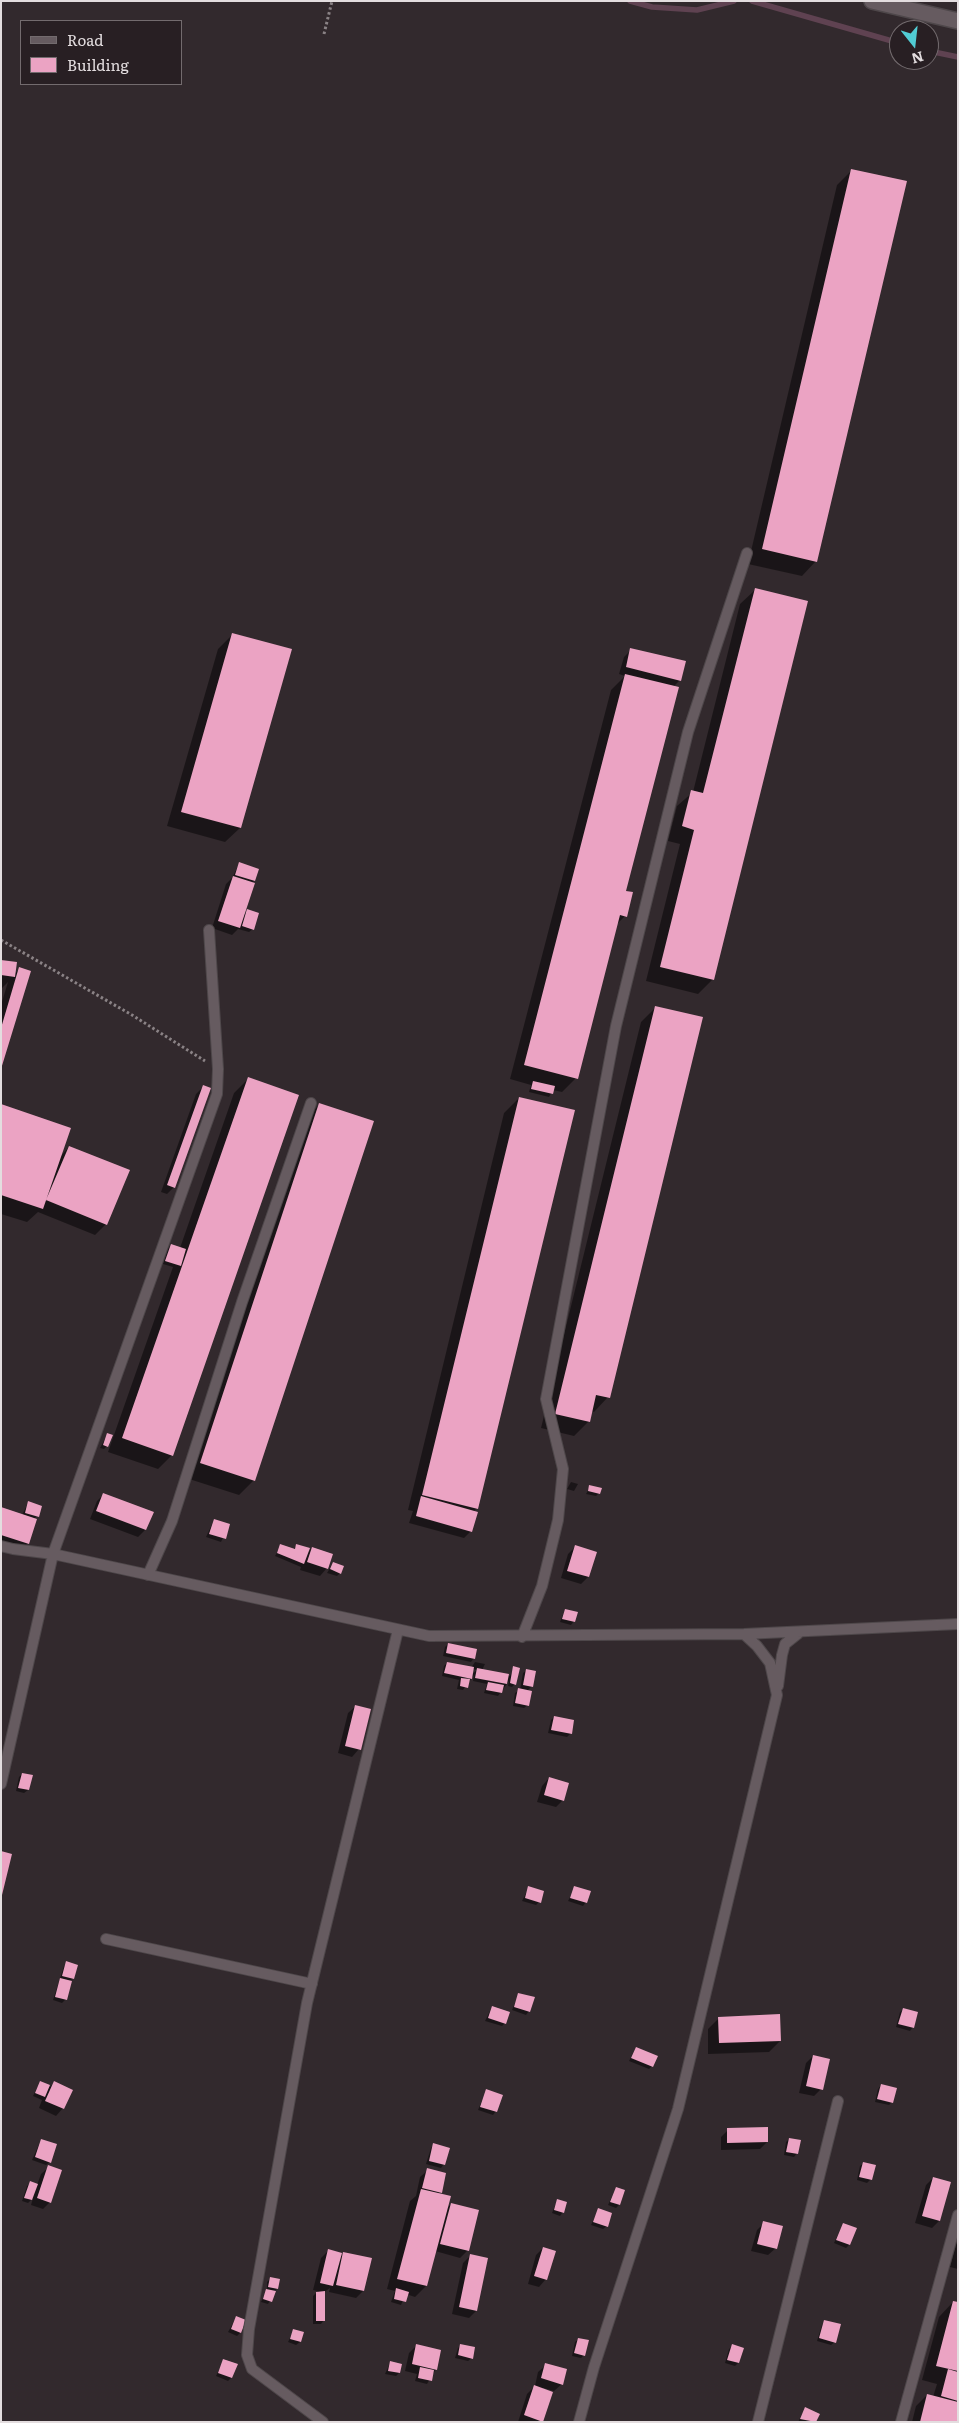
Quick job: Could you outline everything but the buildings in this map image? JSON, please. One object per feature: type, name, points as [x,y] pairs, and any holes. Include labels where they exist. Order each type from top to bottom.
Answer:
[{"type":"street","points":[[872,1],[958,21]]},
{"type":"lane","points":[[522,1637],[542,1586],[558,1520],[563,1469],[546,1399],[616,1026],[688,732],[747,552]]},
{"type":"lane","points":[[1,1784],[53,1554],[217,1094],[218,1069],[209,930]]},
{"type":"lane","points":[[148,1575],[172,1521],[242,1302],[312,1103]]},
{"type":"lane","points":[[1,1546],[53,1554],[429,1636],[522,1637],[744,1634],[958,1624]]},
{"type":"lane","points":[[323,2422],[252,2369],[247,2355],[249,2329],[312,1984],[398,1630]]},
{"type":"lane","points":[[579,2422],[594,2367],[678,2109],[777,1695],[785,1644],[800,1632]]},
{"type":"lane","points":[[744,1634],[757,1646],[770,1663],[777,1695]]},
{"type":"lane","points":[[106,1939],[312,1984]]},
{"type":"lane","points":[[758,2422],[838,2100]]},
{"type":"lane","points":[[901,2422],[958,2215]]},
{"type":"path","points":[[324,34],[332,1]]},
{"type":"path","points":[[1,940],[132,1016],[218,1069]]},
{"type":"waterway","points":[[630,1],[652,7],[697,10],[734,1]]},
{"type":"waterway","points":[[752,1],[889,40]]},
{"type":"waterway","points":[[939,53],[958,57]]}]
